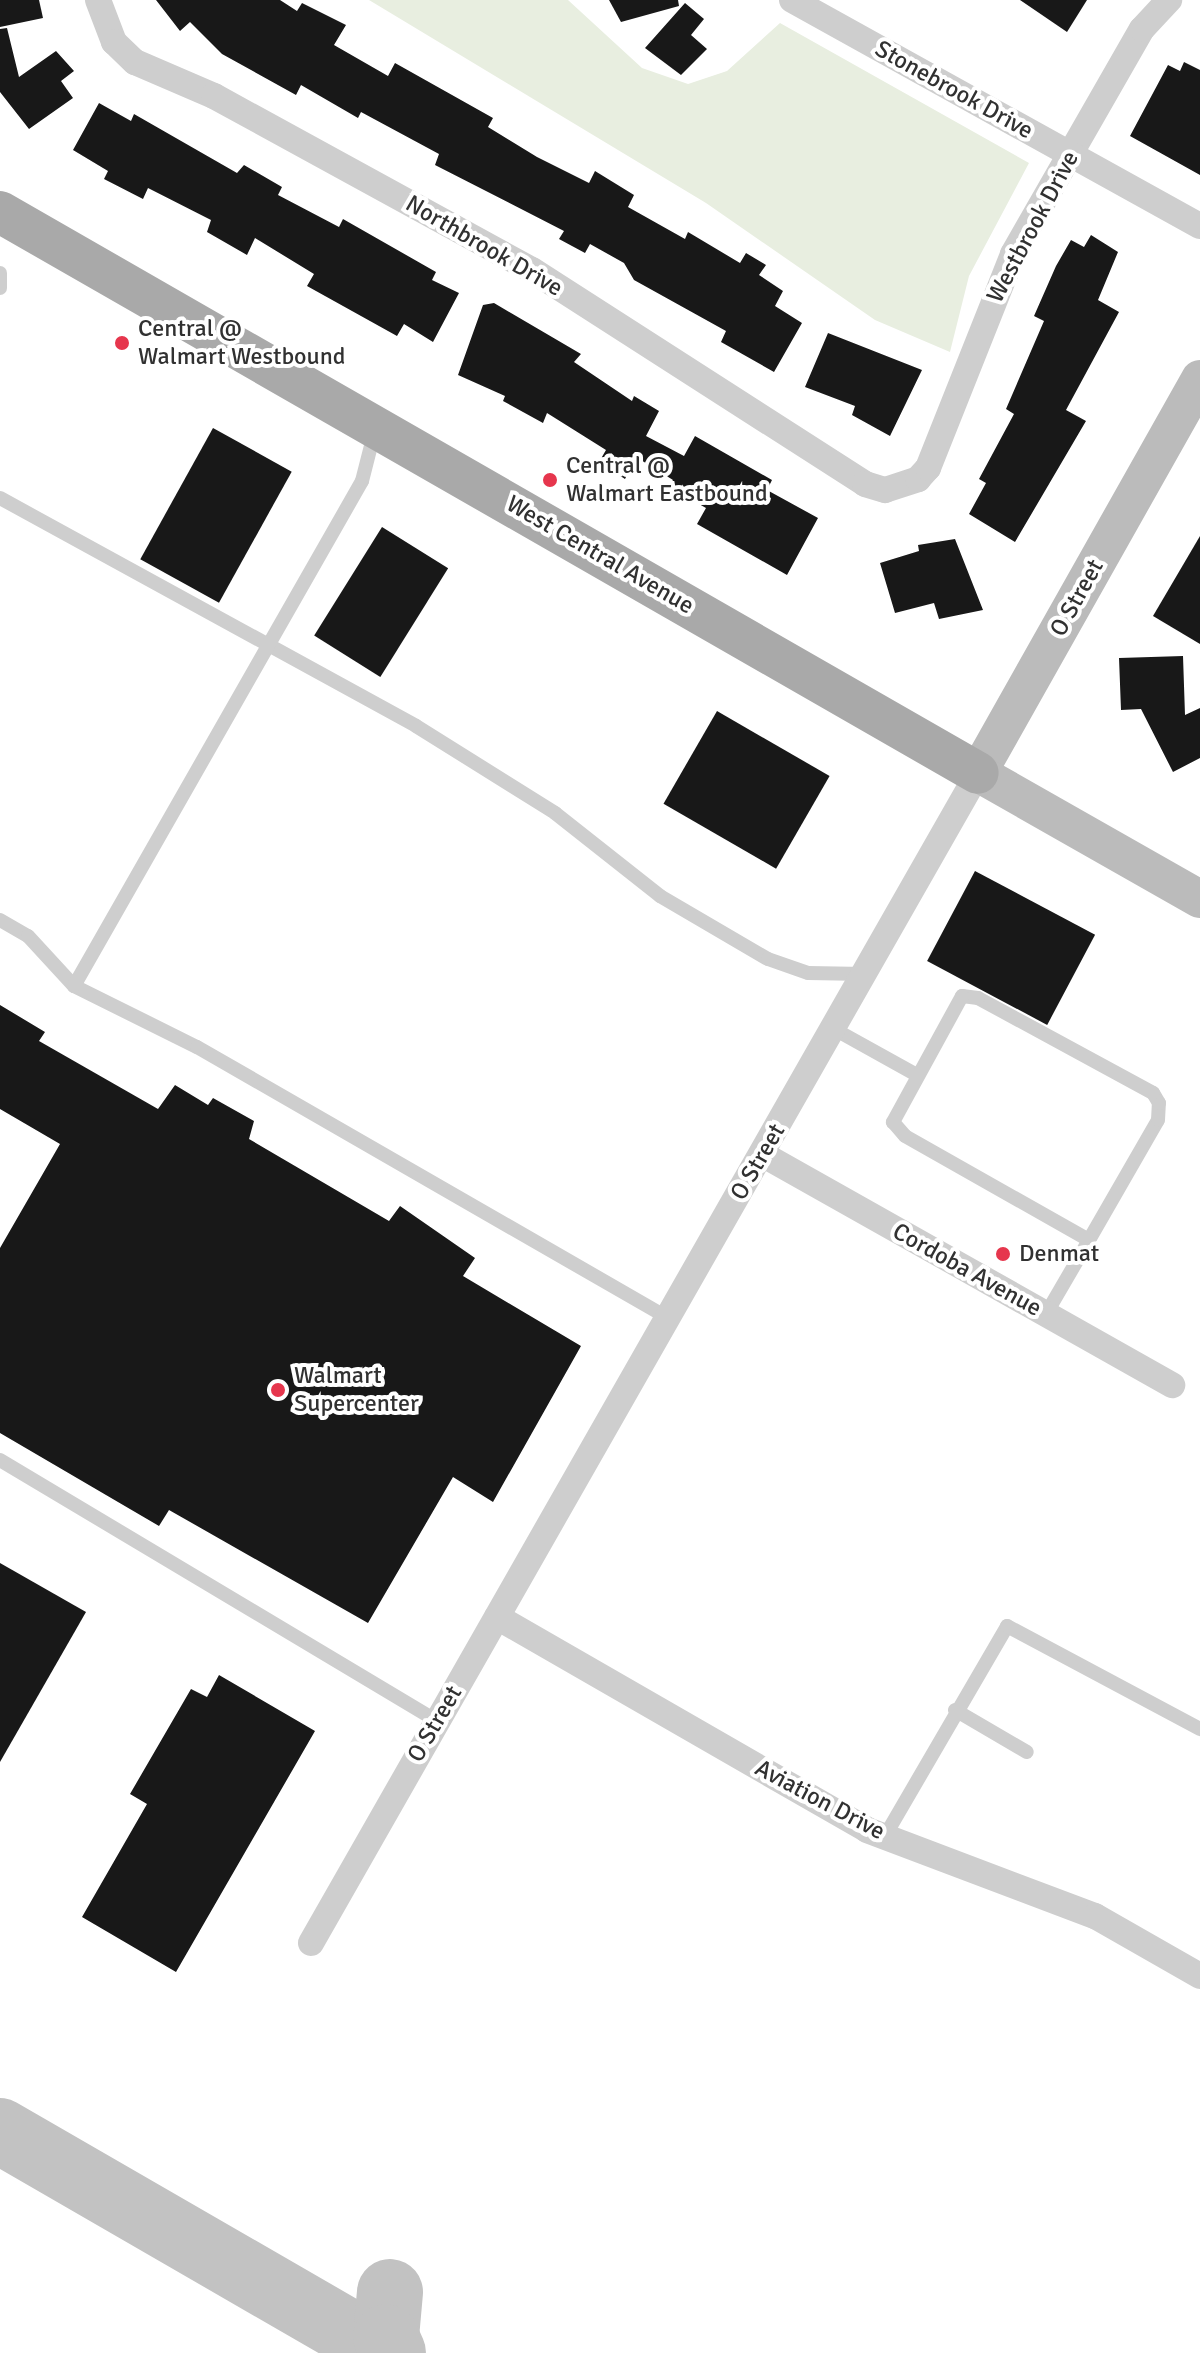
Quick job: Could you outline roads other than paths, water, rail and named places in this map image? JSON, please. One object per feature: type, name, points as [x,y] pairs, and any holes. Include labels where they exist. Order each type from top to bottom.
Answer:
[{"type":"main road","name":"West Central Avenue","points":[[0,212],[978,773]]},
{"type":"street","name":"Northbrook Drive","points":[[98,0],[114,42],[135,62],[214,96],[532,270],[865,484],[885,490]]},
{"type":"street","name":"Stonebrook Drive","points":[[792,0],[1200,226]]},
{"type":"street","name":"Westbrook Drive","points":[[885,490],[918,479],[928,468],[968,378],[994,295],[1142,29],[1169,0]]},
{"type":"street","name":"O Street","points":[[311,1943],[834,1029],[1200,379]]},
{"type":"street","name":"West Central Avenue","points":[[978,773],[1200,899]]},
{"type":"street","name":"Cordoba Avenue","points":[[762,1154],[1172,1385]]},
{"type":"street","name":"Aviation Drive","points":[[497,1617],[885,1836],[1095,1916],[1200,1976]]},
{"type":"lane","points":[[0,273],[0,288]]},
{"type":"lane","points":[[74,986],[362,481],[376,426]]},
{"type":"lane","points":[[0,498],[270,645],[534,799],[660,896],[768,959],[808,973],[865,974]]},
{"type":"lane","points":[[0,920],[28,936],[74,986],[197,1047],[668,1318]]},
{"type":"lane","points":[[1046,1314],[1089,1240],[1158,1120],[1153,1093],[978,998],[962,996],[915,1074],[893,1122],[905,1136],[1089,1240]]},
{"type":"lane","points":[[834,1029],[915,1074]]},
{"type":"lane","points":[[0,1460],[437,1721]]},
{"type":"lane","points":[[885,1836],[955,1710],[1007,1626],[1200,1729]]},
{"type":"lane","points":[[955,1710],[1027,1752]]},
{"type":"place","name":"Central @ Walmart Westbound","points":[[122,343]]},
{"type":"place","name":"Central @ Walmart Eastbound","points":[[550,480]]},
{"type":"place","name":"Denmat","points":[[1003,1254]]},
{"type":"place","name":"Walmart Supercenter","points":[[278,1390]]}]
